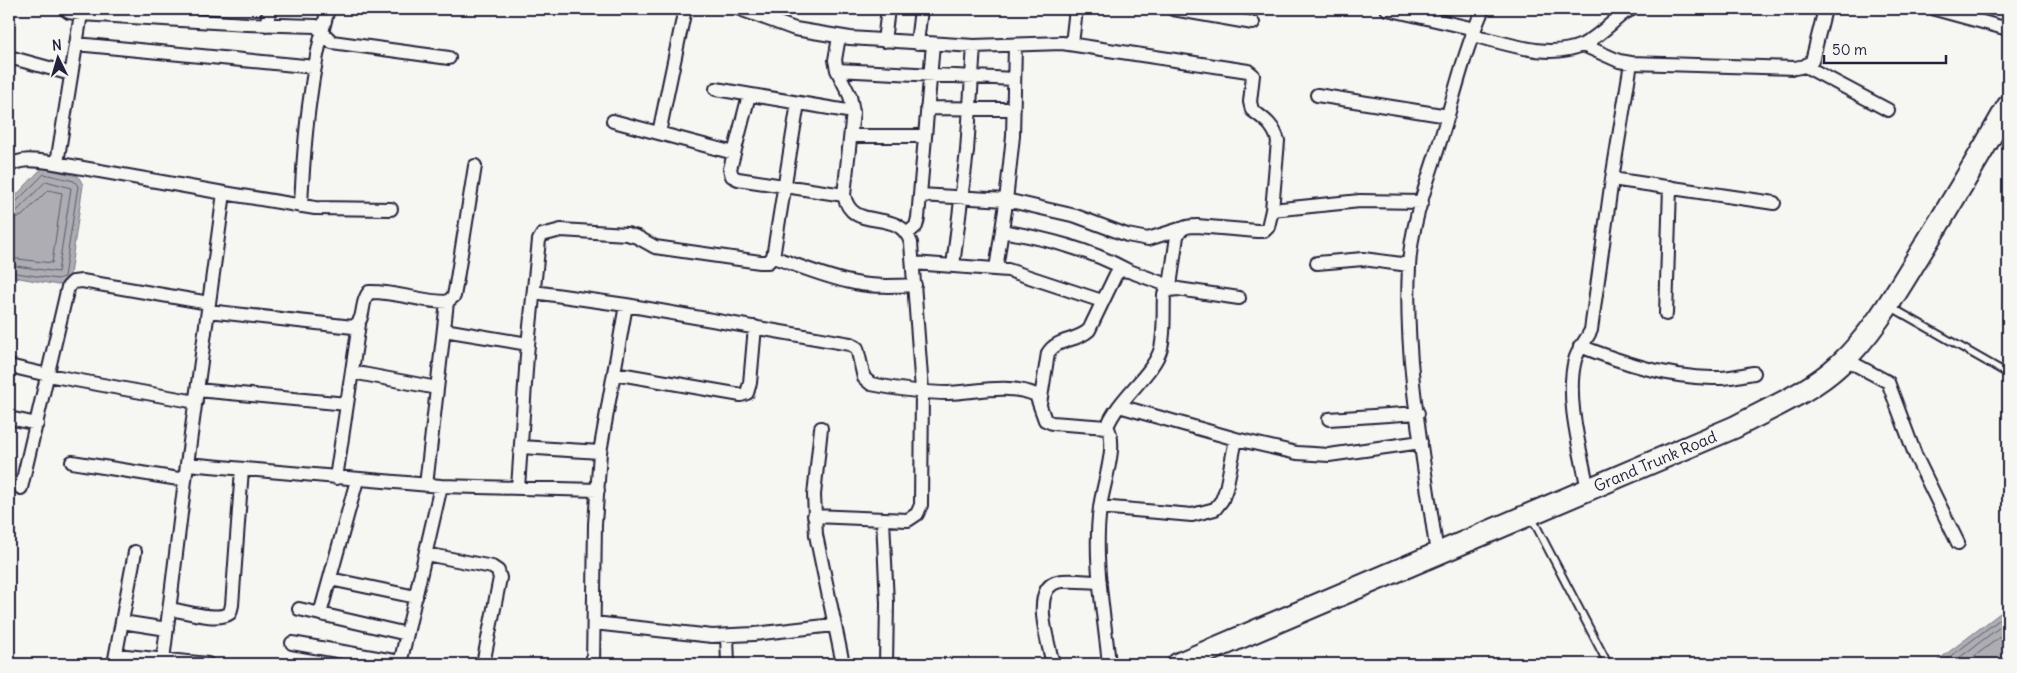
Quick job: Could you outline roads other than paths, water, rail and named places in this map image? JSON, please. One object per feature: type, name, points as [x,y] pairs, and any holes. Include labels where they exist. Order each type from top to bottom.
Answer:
[{"type":"main road","name":"Grand Trunk Road","points":[[1178,664],[1735,427],[1810,386],[1845,359],[1859,344],[1888,305],[2008,106]]},
{"type":"street","points":[[65,9],[68,12],[81,14],[316,26],[332,42],[449,58]]},
{"type":"street","points":[[266,24],[270,9]]},
{"type":"street","points":[[301,206],[304,148],[315,68],[328,9]]},
{"type":"street","points":[[659,133],[685,9]]},
{"type":"street","points":[[740,9],[771,14],[795,29],[839,37],[974,46],[1072,44],[1240,69],[1248,71],[1253,75],[1250,102],[1252,110],[1270,123],[1276,131],[1278,141],[1272,210],[1268,227],[1264,230],[1187,226],[1157,238],[1137,238],[1076,216],[1006,200],[920,195]]},
{"type":"street","points":[[884,41],[888,9]]},
{"type":"street","points":[[917,43],[921,9]]},
{"type":"street","points":[[1072,44],[1076,9]]},
{"type":"street","points":[[1173,9],[1253,23]]},
{"type":"street","points":[[1387,9],[1406,11],[1523,47],[1555,51],[1583,45],[1624,12],[1632,9]]},
{"type":"street","points":[[1437,554],[1421,442],[1410,340],[1408,304],[1409,265],[1414,232],[1422,202],[1474,32],[1483,9]]},
{"type":"street","points":[[1583,45],[1609,57],[1631,63],[1795,68],[1805,66],[1812,61],[1825,9]]},
{"type":"street","points":[[1935,9],[2008,29]]},
{"type":"street","points":[[57,163],[81,14]]},
{"type":"street","points":[[814,516],[908,520],[917,514],[921,505],[922,390],[913,263],[908,233],[900,226],[858,215],[850,211],[846,204],[844,195],[853,112],[850,96],[837,70],[835,60],[839,37]]},
{"type":"street","points":[[76,44],[315,68]]},
{"type":"street","points":[[908,233],[916,226],[933,44]]},
{"type":"street","points":[[996,269],[1006,200],[1014,109],[1015,45]]},
{"type":"street","points":[[952,266],[971,109],[974,46]]},
{"type":"street","points":[[9,57],[71,74]]},
{"type":"street","points":[[1588,490],[1573,399],[1572,381],[1575,361],[1580,346],[1591,330],[1612,179],[1631,63]]},
{"type":"street","points":[[1805,66],[1888,110]]},
{"type":"street","points":[[837,70],[1014,79]]},
{"type":"street","points":[[716,89],[853,112]]},
{"type":"street","points":[[750,94],[730,169],[732,176],[844,195]]},
{"type":"street","points":[[1317,95],[1448,116]]},
{"type":"street","points":[[518,488],[528,344],[539,240],[542,235],[561,230],[628,234],[655,247],[768,262],[773,257],[798,103]]},
{"type":"street","points":[[927,108],[1014,109]]},
{"type":"street","points":[[613,122],[734,153]]},
{"type":"street","points":[[851,136],[925,136]]},
{"type":"street","points":[[9,166],[16,161],[28,160],[57,163],[224,194],[301,206],[336,209],[391,209]]},
{"type":"street","points":[[336,478],[359,324],[365,297],[369,292],[379,292],[447,302],[454,296],[475,166]]},
{"type":"street","points":[[1612,179],[1774,203]]},
{"type":"street","points":[[1666,314],[1670,187]]},
{"type":"street","points":[[164,660],[187,464],[224,194]]},
{"type":"street","points":[[1272,210],[1360,201],[1422,202]]},
{"type":"street","points":[[1174,287],[1177,236],[1180,229]]},
{"type":"street","points":[[1002,231],[1038,237],[1073,246],[1110,260],[1130,271],[1174,287],[1239,298]]},
{"type":"street","points":[[773,257],[856,284],[878,286],[914,285]]},
{"type":"street","points":[[1317,263],[1358,259],[1409,265]]},
{"type":"street","points":[[913,263],[996,269],[1026,275],[1102,301]]},
{"type":"street","points":[[1040,404],[1048,353],[1052,346],[1083,335],[1088,330],[1116,274],[1121,270],[1130,271]]},
{"type":"street","points":[[21,488],[65,294],[73,282],[82,281],[208,307],[344,327],[353,328],[359,324]]},
{"type":"street","points":[[1109,664],[1097,539],[1100,507],[1112,445],[1112,438],[1107,427],[1113,413],[1156,360],[1162,341],[1164,294],[1174,287]]},
{"type":"street","points":[[534,292],[626,305],[850,344],[857,348],[864,378],[871,384],[946,393],[1010,389],[1026,391],[1036,395],[1045,420],[1052,423],[1107,427]]},
{"type":"street","points":[[426,485],[447,302]]},
{"type":"street","points":[[593,664],[595,524],[600,452],[626,305]]},
{"type":"street","points":[[614,373],[741,395],[748,393],[755,327]]},
{"type":"street","points":[[444,330],[528,344]]},
{"type":"street","points":[[1580,346],[1624,363],[1692,377],[1713,378],[1754,372]]},
{"type":"street","points":[[1845,359],[1888,382],[1916,457],[1958,542]]},
{"type":"street","points":[[9,366],[48,375],[196,396],[347,404]]},
{"type":"street","points":[[352,372],[437,388]]},
{"type":"street","points":[[1119,406],[1236,439],[1314,455],[1421,442]]},
{"type":"street","points":[[1329,419],[1418,413]]},
{"type":"street","points":[[9,418],[37,424]]},
{"type":"street","points":[[821,428],[814,495],[814,516],[834,625],[844,664]]},
{"type":"street","points":[[1100,507],[1192,514],[1215,509],[1222,500],[1226,490],[1236,439]]},
{"type":"street","points":[[521,447],[600,452]]},
{"type":"street","points":[[72,462],[185,480]]},
{"type":"street","points":[[187,464],[441,486],[598,490]]},
{"type":"street","points":[[170,609],[215,617],[224,617],[230,614],[242,469]]},
{"type":"street","points":[[320,614],[357,480]]},
{"type":"street","points":[[292,643],[400,663],[441,486]]},
{"type":"street","points":[[883,520],[887,621],[886,664]]},
{"type":"street","points":[[135,552],[115,660],[164,660],[208,664]]},
{"type":"street","points":[[426,554],[492,566],[498,571],[500,578],[483,664]]},
{"type":"street","points":[[330,579],[416,597]]},
{"type":"street","points":[[1054,664],[1042,605],[1048,587],[1058,582],[1100,582]]},
{"type":"street","points":[[299,609],[407,634]]},
{"type":"street","points":[[122,622],[167,629]]},
{"type":"street","points":[[594,623],[692,635],[727,636],[834,625]]},
{"type":"street","points":[[727,636],[728,664]]},
{"type":"lane","points":[[1888,305],[2003,371]]},
{"type":"lane","points":[[1530,514],[1608,664]]},
{"type":"water","points":[[42,168],[78,176],[83,185],[69,281],[58,285],[9,276],[9,203]]},
{"type":"water","points":[[2008,607],[2008,664],[1933,664]]}]
